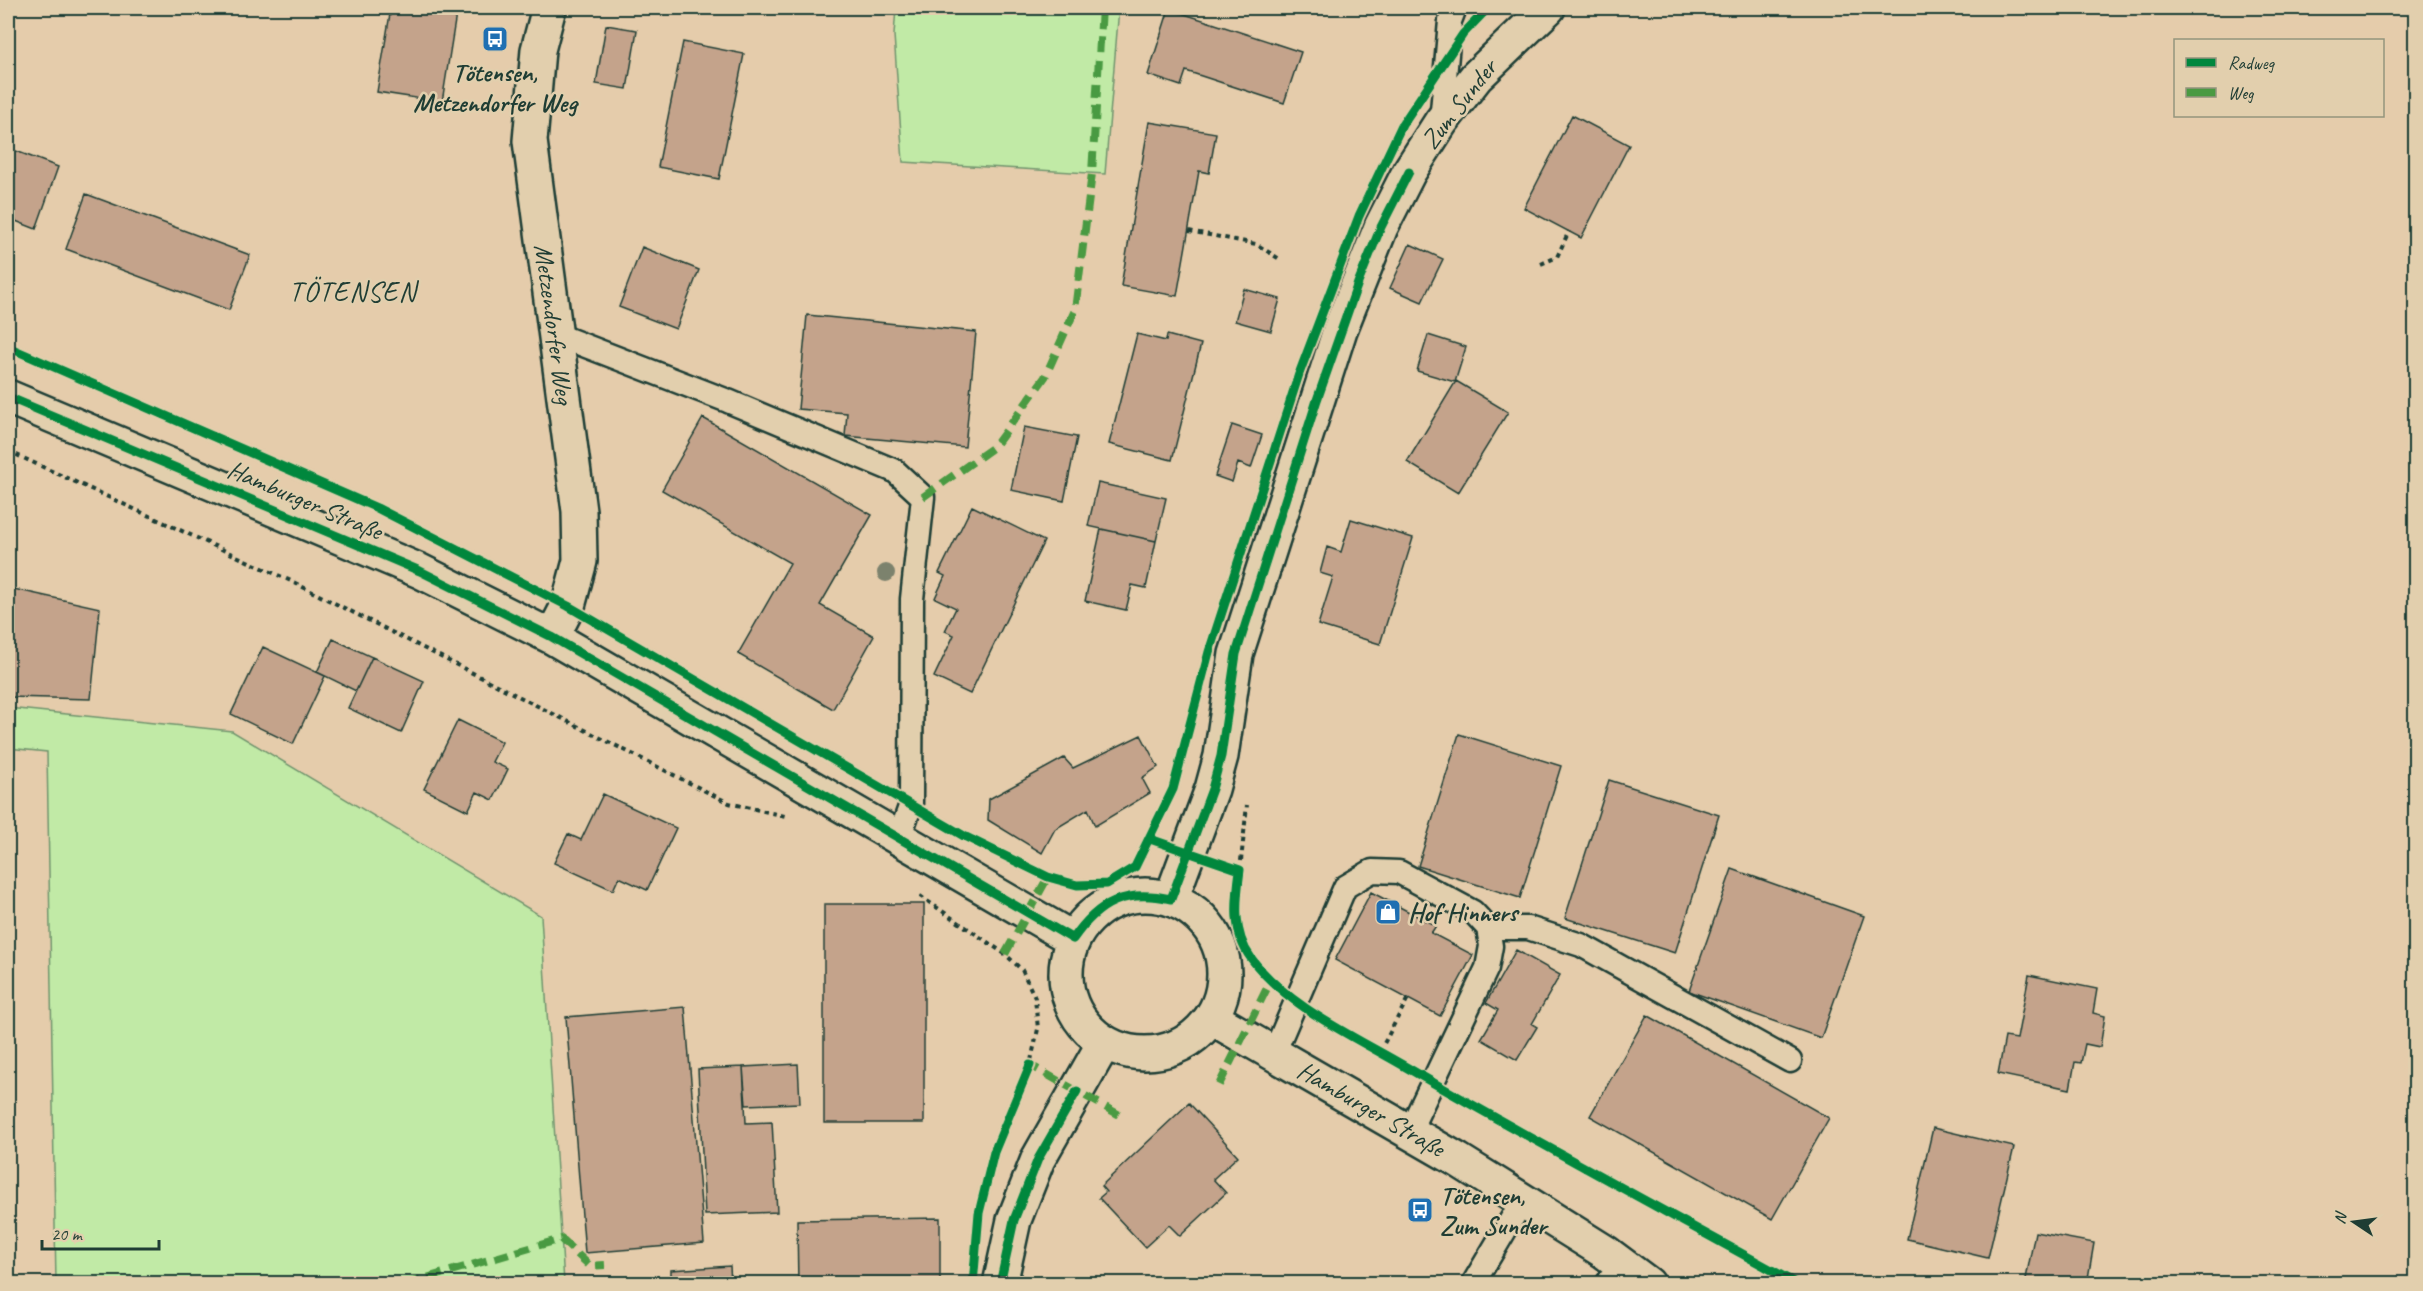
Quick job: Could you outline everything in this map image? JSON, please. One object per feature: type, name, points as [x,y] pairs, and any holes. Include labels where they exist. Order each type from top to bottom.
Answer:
[{"type":"main road","name":"Metzendorfer Weg","points":[[549,8],[538,50],[530,141],[579,512],[580,561],[568,606],[552,637]]},
{"type":"main road","name":"Zum Sunder","points":[[1171,899],[1212,789],[1221,756],[1236,654],[1340,330],[1381,227],[1409,172],[1441,122],[1476,77],[1548,8]]},
{"type":"main road","name":"Hamburger Straße","points":[[8,397],[420,572],[552,637],[1073,939]]},
{"type":"main road","points":[[1152,894],[1171,899],[1192,910],[1201,918],[1209,927],[1220,948],[1225,972],[1223,988],[1212,1018],[1196,1036],[1175,1048],[1151,1054],[1135,1053],[1104,1043],[1080,1020],[1066,989],[1065,972],[1073,939],[1098,909],[1115,900],[1152,894]]},
{"type":"main road","name":"Hamburger Straße","points":[[1212,1018],[1523,1200],[1614,1273],[1648,1284]]},
{"type":"main road","points":[[1000,1284],[1014,1220],[1038,1159],[1104,1043]]},
{"type":"lane","points":[[1441,122],[1450,21],[1455,8]]},
{"type":"lane","points":[[555,334],[728,401],[895,471],[923,497],[912,599],[911,804],[899,838]]},
{"type":"lane","points":[[1274,1053],[1346,887],[1372,871],[1399,872],[1473,912],[1488,928],[1491,946],[1487,968],[1409,1132]]},
{"type":"lane","points":[[1488,928],[1528,928],[1581,945],[1790,1061]]},
{"type":"lane","points":[[1473,1284],[1523,1200]]},
{"type":"path","points":[[1189,231],[1256,244],[1281,260]]},
{"type":"path","points":[[1541,264],[1557,257],[1569,231]]},
{"type":"path","points":[[8,451],[293,582],[729,803],[786,817]]},
{"type":"path","points":[[910,889],[1005,954],[1022,970],[1035,998],[1038,1029],[1030,1065]]},
{"type":"path","points":[[1380,1051],[1408,999]]},
{"type":"green space","points":[[896,8],[1119,8],[1105,174],[903,162],[894,35]]},
{"type":"green space","points":[[8,708],[232,731],[541,916],[564,1283],[56,1283],[47,752],[8,748]]},
{"type":"building","points":[[391,8],[457,8],[442,102],[377,92]]},
{"type":"building","points":[[1169,9],[1301,52],[1284,103],[1186,71],[1181,86],[1148,75]]},
{"type":"building","points":[[606,25],[637,30],[627,89],[596,84]]},
{"type":"building","points":[[683,42],[744,54],[719,179],[658,167]]},
{"type":"building","points":[[1572,115],[1629,145],[1581,238],[1524,208]]},
{"type":"building","points":[[1149,122],[1216,133],[1209,173],[1199,171],[1177,296],[1121,286]]},
{"type":"building","points":[[8,148],[58,167],[36,229],[8,218]]},
{"type":"building","points":[[86,194],[250,255],[229,310],[66,249]]},
{"type":"building","points":[[1410,244],[1443,259],[1422,302],[1390,288]]},
{"type":"building","points":[[642,247],[699,270],[676,329],[619,307]]},
{"type":"building","points":[[1244,289],[1280,299],[1271,331],[1235,321]]},
{"type":"building","points":[[807,315],[976,332],[965,447],[845,436],[847,413],[798,409]]},
{"type":"building","points":[[1137,334],[1166,341],[1167,335],[1201,344],[1172,460],[1109,444]]},
{"type":"building","points":[[1428,335],[1466,347],[1455,382],[1417,371]]},
{"type":"building","points":[[1456,381],[1508,412],[1458,493],[1407,462]]},
{"type":"building","points":[[703,418],[872,515],[820,605],[874,636],[833,709],[738,654],[790,563],[662,490]]},
{"type":"building","points":[[1232,425],[1262,435],[1251,468],[1238,463],[1232,482],[1215,476]]},
{"type":"building","points":[[1024,427],[1077,437],[1064,501],[1011,490]]},
{"type":"building","points":[[1098,483],[1166,498],[1156,541],[1088,526]]},
{"type":"building","points":[[972,506],[1044,541],[970,694],[934,677],[954,635],[945,631],[956,608],[935,598],[945,576],[939,573]]},
{"type":"building","points":[[1351,519],[1413,538],[1380,644],[1318,625],[1333,577],[1320,573],[1327,547],[1341,552]]},
{"type":"building","points":[[1101,529],[1156,541],[1146,588],[1132,585],[1126,610],[1085,601]]},
{"type":"building","points":[[9,588],[100,608],[91,699],[8,697]]},
{"type":"building","points":[[333,639],[372,657],[356,691],[317,672]]},
{"type":"building","points":[[263,647],[325,676],[293,744],[231,714]]},
{"type":"building","points":[[372,657],[424,681],[401,733],[348,708]]},
{"type":"building","points":[[458,720],[502,742],[492,762],[508,769],[493,800],[477,792],[468,811],[424,789]]},
{"type":"building","points":[[1459,734],[1561,766],[1520,898],[1418,866]]},
{"type":"building","points":[[1141,735],[1158,767],[1142,778],[1150,793],[1095,826],[1088,809],[1055,829],[1042,853],[988,820],[989,799],[1064,758],[1073,768]]},
{"type":"building","points":[[1609,780],[1719,815],[1675,953],[1565,918]]},
{"type":"building","points":[[603,794],[676,828],[647,890],[619,877],[613,890],[554,863],[568,834],[581,840]]},
{"type":"building","points":[[1732,869],[1864,916],[1821,1038],[1689,991]]},
{"type":"building","points":[[1371,892],[1436,926],[1431,933],[1473,955],[1440,1016],[1335,960]]},
{"type":"building","points":[[824,904],[924,904],[924,1123],[824,1123]]},
{"type":"building","points":[[1516,950],[1560,975],[1532,1024],[1537,1027],[1517,1060],[1481,1039],[1498,1010],[1486,1003]]},
{"type":"building","points":[[2029,975],[2097,989],[2093,1013],[2105,1016],[2100,1047],[2085,1044],[2081,1063],[2075,1062],[2070,1089],[1998,1074],[2005,1037],[2017,1039]]},
{"type":"building","points":[[685,1007],[704,1243],[585,1253],[566,1017]]},
{"type":"building","points":[[1647,1015],[1829,1118],[1772,1219],[1590,1116]]},
{"type":"building","points":[[798,1064],[800,1103],[746,1105],[743,1067]]},
{"type":"building","points":[[743,1067],[746,1123],[772,1122],[777,1212],[705,1215],[698,1069]]},
{"type":"building","points":[[1189,1103],[1238,1156],[1213,1179],[1226,1193],[1180,1236],[1169,1225],[1145,1247],[1099,1198],[1106,1192],[1101,1186]]},
{"type":"building","points":[[1933,1128],[2014,1147],[1988,1258],[1907,1239]]},
{"type":"building","points":[[940,1218],[940,1284],[798,1284],[797,1220]]},
{"type":"building","points":[[2035,1232],[2094,1243],[2087,1284],[2025,1284]]},
{"type":"building","points":[[730,1266],[731,1284],[671,1284],[671,1270]]},
{"type":"marked path","points":[[923,497],[995,446],[1045,377],[1075,310],[1092,173],[1102,8]]},
{"type":"marked path","points":[[1005,954],[1048,877]]},
{"type":"marked path","points":[[1219,1085],[1270,982]]},
{"type":"marked path","points":[[1028,1070],[1030,1065],[1125,1118]]},
{"type":"marked path","points":[[406,1284],[561,1239],[590,1266],[605,1265]]},
{"type":"cycle path","points":[[8,347],[377,508],[568,606],[964,836],[1048,877],[1077,885],[1107,884],[1135,867],[1173,789],[1209,652],[1299,374],[1359,216],[1402,125],[1463,34],[1488,8]]},
{"type":"cycle path","points":[[8,397],[420,571],[552,637],[1073,939],[1093,915],[1115,901],[1140,896],[1171,899],[1212,789],[1221,756],[1236,654],[1317,400],[1358,283],[1381,227],[1409,172]]},
{"type":"cycle path","points":[[1150,839],[1240,870],[1237,916],[1245,948],[1266,975],[1302,1006],[1503,1122],[1797,1284]]},
{"type":"cycle path","points":[[973,1284],[979,1213],[994,1152],[1030,1065]]},
{"type":"cycle path","points":[[1000,1284],[1014,1220],[1038,1159],[1077,1091]]},
{"type":"place","name":"Tötensen, Metzendorfer Weg","points":[[495,39]]},
{"type":"place","name":"Hof Hinners","points":[[1388,912]]},
{"type":"place","name":"Tötensen, Zum Sunder","points":[[1420,1210]]},
{"type":"district","name":"TÖTENSEN","points":[[353,291]]}]
